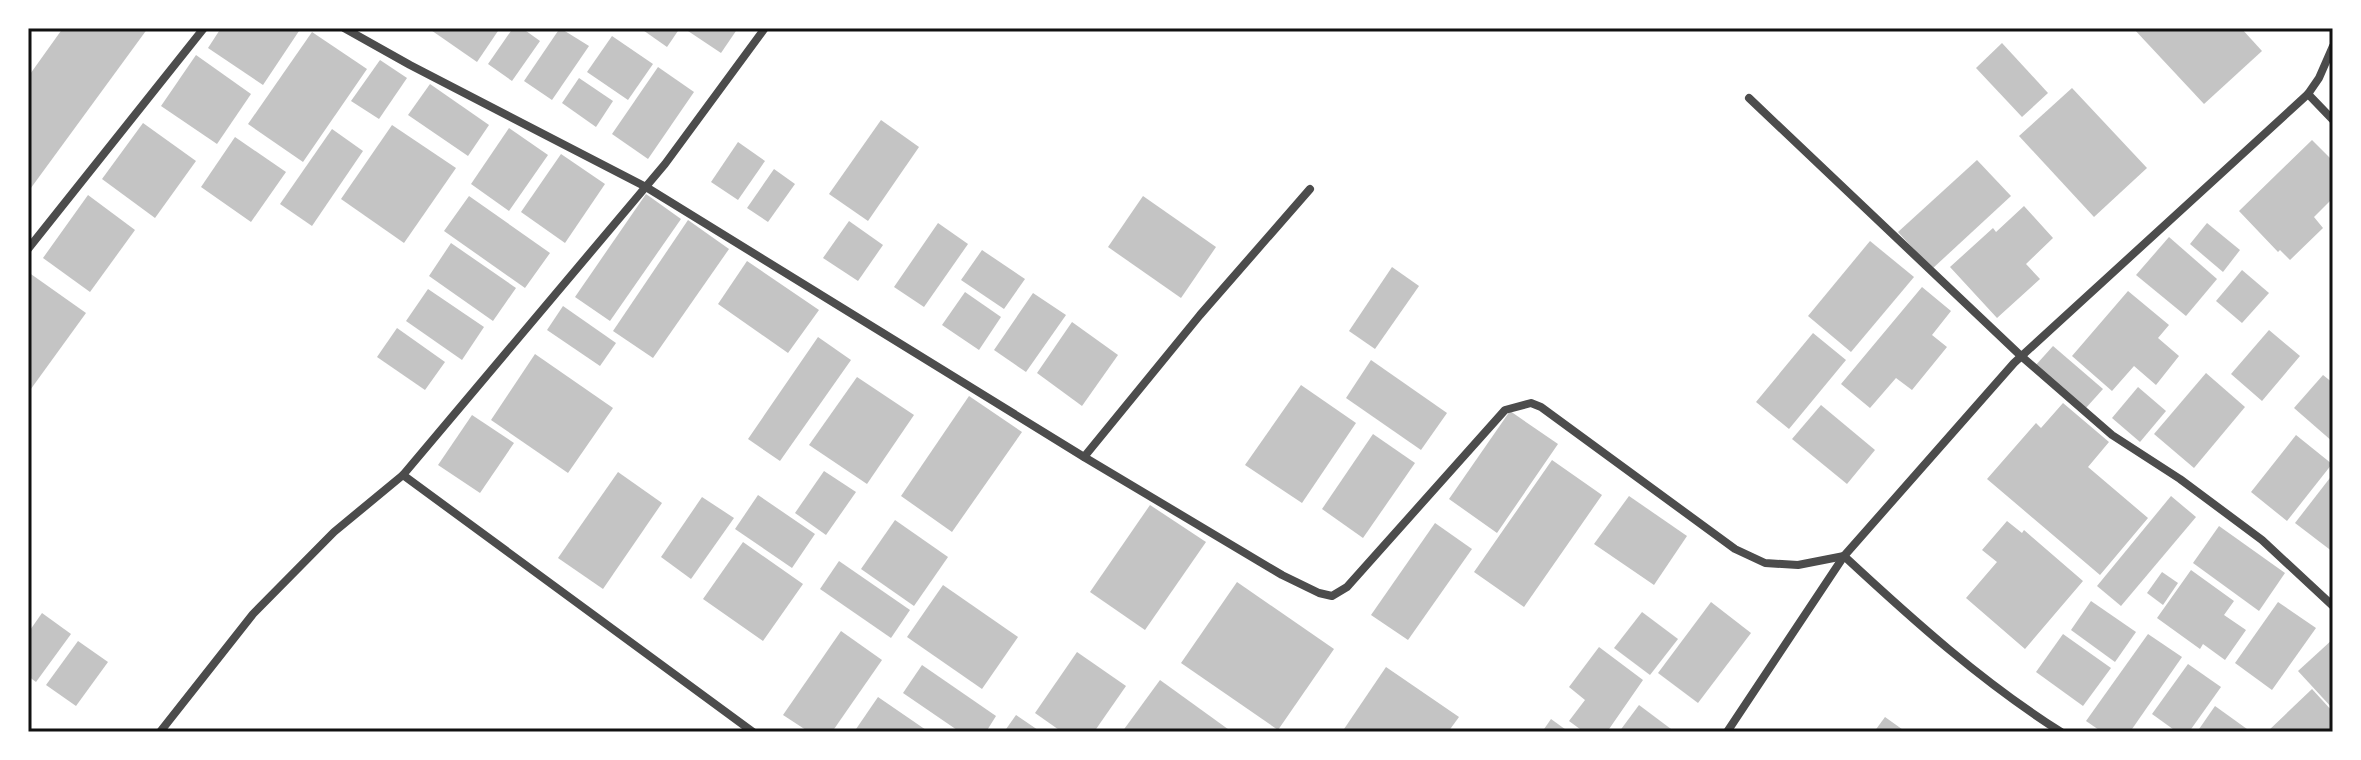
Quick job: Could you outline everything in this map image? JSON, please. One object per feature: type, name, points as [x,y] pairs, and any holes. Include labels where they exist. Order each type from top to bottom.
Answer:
[{"type":"street","points":[[28,249],[204,28]]},
{"type":"street","points":[[344,28],[646,187],[1084,457],[1282,575],[1319,593],[1332,596],[1347,587],[1505,410],[1531,403],[1541,407],[1735,549],[1765,563],[1798,565],[1844,556]]},
{"type":"street","points":[[160,732],[253,614],[334,532],[403,475],[646,187],[765,28]]},
{"type":"street","points":[[1727,732],[1844,556],[2021,356],[2308,94],[2333,46]]},
{"type":"street","points":[[2308,94],[2333,120]]},
{"type":"street","points":[[1749,98],[2021,356],[2112,435],[2180,479],[2262,540],[2333,606]]},
{"type":"street","points":[[1084,457],[1200,315],[1310,189]]},
{"type":"street","points":[[403,475],[753,732]]},
{"type":"street","points":[[1844,556],[1935,640],[2035,716],[2061,732]]},
{"type":"building","points":[[63,28],[148,28],[28,192],[28,77]]},
{"type":"building","points":[[221,28],[301,28],[263,85],[208,48]]},
{"type":"building","points":[[428,28],[500,28],[477,62]]},
{"type":"building","points":[[513,28],[522,28],[540,41],[512,81],[488,64]]},
{"type":"building","points":[[560,28],[589,46],[552,100],[524,81]]},
{"type":"building","points":[[640,28],[680,28],[667,47]]},
{"type":"building","points":[[690,28],[738,28],[721,53],[688,31]]},
{"type":"building","points":[[2133,28],[2241,28],[2262,51],[2204,104]]},
{"type":"building","points":[[312,32],[367,69],[303,162],[248,124]]},
{"type":"building","points":[[612,36],[653,64],[628,100],[587,72]]},
{"type":"building","points":[[2002,43],[2048,93],[2022,117],[1976,68]]},
{"type":"building","points":[[196,55],[251,94],[217,144],[161,106]]},
{"type":"building","points":[[380,60],[407,78],[379,119],[351,101]]},
{"type":"building","points":[[658,67],[694,92],[648,159],[612,134]]},
{"type":"building","points":[[579,78],[613,101],[596,127],[562,103]]},
{"type":"building","points":[[430,84],[489,125],[468,156],[408,115]]},
{"type":"building","points":[[2072,88],[2147,168],[2094,217],[2019,136]]},
{"type":"building","points":[[881,120],[919,147],[868,221],[829,194]]},
{"type":"building","points":[[143,123],[196,161],[155,218],[102,179]]},
{"type":"building","points":[[392,125],[456,168],[404,243],[341,199]]},
{"type":"building","points":[[509,128],[548,155],[509,211],[471,184]]},
{"type":"building","points":[[332,129],[363,151],[312,226],[280,204]]},
{"type":"building","points":[[235,137],[286,172],[251,222],[201,187]]},
{"type":"building","points":[[2312,140],[2333,161],[2333,198],[2314,217],[2323,228],[2290,260],[2280,250],[2278,252],[2239,211]]},
{"type":"building","points":[[738,142],[765,161],[738,200],[711,182]]},
{"type":"building","points":[[561,154],[605,184],[565,243],[521,212]]},
{"type":"building","points":[[1977,160],[2011,196],[1932,269],[1898,232]]},
{"type":"building","points":[[774,169],[795,184],[768,222],[747,208]]},
{"type":"building","points":[[646,194],[681,219],[610,321],[575,297]]},
{"type":"building","points":[[88,195],[135,230],[90,292],[43,258]]},
{"type":"building","points":[[469,196],[550,253],[525,288],[444,231]]},
{"type":"building","points":[[1143,196],[1216,247],[1181,298],[1108,247]]},
{"type":"building","points":[[2024,206],[2053,238],[2026,264],[2040,279],[1997,318],[1950,267],[1993,228],[1996,232]]},
{"type":"building","points":[[688,220],[729,249],[653,358],[613,331]]},
{"type":"building","points":[[849,221],[883,245],[858,281],[823,258]]},
{"type":"building","points":[[938,223],[968,244],[924,307],[894,287]]},
{"type":"building","points":[[2207,223],[2240,250],[2223,272],[2190,244]]},
{"type":"building","points":[[2169,237],[2217,279],[2186,316],[2136,275]]},
{"type":"building","points":[[1870,241],[1914,277],[1851,352],[1808,316]]},
{"type":"building","points":[[451,243],[516,288],[493,321],[429,276]]},
{"type":"building","points":[[982,250],[1025,279],[1004,309],[961,280]]},
{"type":"building","points":[[747,261],[819,310],[788,353],[718,304]]},
{"type":"building","points":[[1392,267],[1419,286],[1375,349],[1349,331]]},
{"type":"building","points":[[2242,270],[2269,293],[2242,323],[2216,301]]},
{"type":"building","points":[[28,272],[86,313],[28,393]]},
{"type":"building","points":[[1922,287],[1951,311],[1932,335],[1947,347],[1912,390],[1896,378],[1870,408],[1841,384]]},
{"type":"building","points":[[428,289],[484,327],[462,360],[406,321]]},
{"type":"building","points":[[2128,291],[2169,325],[2158,338],[2179,356],[2156,385],[2134,366],[2112,391],[2072,356]]},
{"type":"building","points":[[965,292],[1001,317],[979,350],[942,325]]},
{"type":"building","points":[[1033,293],[1066,315],[1026,372],[994,350]]},
{"type":"building","points":[[563,306],[616,343],[600,366],[547,330]]},
{"type":"building","points":[[1072,322],[1118,355],[1082,406],[1037,373]]},
{"type":"building","points":[[397,328],[445,362],[425,390],[377,357]]},
{"type":"building","points":[[2269,330],[2300,356],[2262,401],[2231,374]]},
{"type":"building","points":[[1813,333],[1846,360],[1789,429],[1756,402]]},
{"type":"building","points":[[818,337],[851,360],[780,461],[748,439]]},
{"type":"building","points":[[2053,346],[2103,389],[2085,409],[2035,366]]},
{"type":"building","points":[[535,354],[613,408],[568,473],[491,420]]},
{"type":"building","points":[[1371,360],[1447,413],[1421,450],[1346,398]]},
{"type":"building","points":[[2206,373],[2245,407],[2194,468],[2154,434]]},
{"type":"building","points":[[2323,375],[2333,383],[2333,442],[2294,408]]},
{"type":"building","points":[[857,377],[914,415],[867,484],[809,445]]},
{"type":"building","points":[[1301,385],[1356,423],[1302,503],[1245,465]]},
{"type":"building","points":[[2138,387],[2166,411],[2140,442],[2112,418]]},
{"type":"building","points":[[969,396],[1022,432],[952,532],[901,496]]},
{"type":"building","points":[[2063,403],[2109,442],[2088,467],[2148,518],[2100,575],[1987,479],[2036,423],[2041,428]]},
{"type":"building","points":[[1821,405],[1875,450],[1847,484],[1792,439]]},
{"type":"building","points":[[1510,411],[1558,444],[1497,533],[1449,499]]},
{"type":"building","points":[[472,415],[514,443],[480,493],[438,465]]},
{"type":"building","points":[[1373,434],[1415,463],[1363,538],[1322,509]]},
{"type":"building","points":[[2296,435],[2332,464],[2287,521],[2251,492]]},
{"type":"building","points":[[1552,460],[1602,495],[1524,607],[1474,572]]},
{"type":"building","points":[[824,471],[856,492],[826,535],[795,513]]},
{"type":"building","points":[[618,472],[662,503],[603,589],[558,558]]},
{"type":"building","points":[[2333,474],[2333,552],[2295,523]]},
{"type":"building","points":[[758,495],[815,534],[792,568],[735,529]]},
{"type":"building","points":[[1629,496],[1687,536],[1654,585],[1594,544]]},
{"type":"building","points":[[2171,496],[2196,517],[2121,606],[2097,586]]},
{"type":"building","points":[[702,497],[734,518],[691,579],[661,557]]},
{"type":"building","points":[[1150,505],[1206,542],[1145,630],[1090,592]]},
{"type":"building","points":[[895,520],[948,557],[914,606],[861,569]]},
{"type":"building","points":[[2007,521],[2022,533],[2024,530],[2083,581],[2025,649],[1966,598],[1997,562],[1982,550]]},
{"type":"building","points":[[1435,523],[1472,549],[1408,640],[1371,615]]},
{"type":"building","points":[[2219,526],[2285,573],[2259,611],[2193,563]]},
{"type":"building","points":[[743,542],[803,584],[763,641],[703,599]]},
{"type":"building","points":[[839,561],[910,610],[891,638],[820,589]]},
{"type":"building","points":[[2191,570],[2234,601],[2224,615],[2246,630],[2225,660],[2203,644],[2200,649],[2157,618]]},
{"type":"building","points":[[2162,572],[2178,583],[2163,605],[2147,593]]},
{"type":"building","points":[[1237,582],[1334,649],[1278,730],[1181,663]]},
{"type":"building","points":[[943,585],[1018,637],[982,689],[907,637]]},
{"type":"building","points":[[2091,601],[2136,632],[2115,662],[2071,630]]},
{"type":"building","points":[[1711,602],[1751,633],[1698,703],[1658,673]]},
{"type":"building","points":[[2278,602],[2316,628],[2272,690],[2235,663]]},
{"type":"building","points":[[1642,612],[1678,639],[1650,675],[1614,648]]},
{"type":"building","points":[[42,613],[71,634],[36,682],[28,676],[28,633]]},
{"type":"building","points":[[841,631],[882,660],[832,732],[809,732],[783,715]]},
{"type":"building","points":[[2063,634],[2111,668],[2083,706],[2036,672]]},
{"type":"building","points":[[2148,634],[2182,657],[2130,732],[2102,732],[2086,721]]},
{"type":"building","points":[[2333,639],[2333,709],[2298,671]]},
{"type":"building","points":[[78,641],[108,662],[76,706],[46,685]]},
{"type":"building","points":[[1599,647],[1643,680],[1607,732],[1584,732],[1569,721],[1585,700],[1569,687]]},
{"type":"building","points":[[1077,652],[1126,686],[1094,732],[1062,732],[1035,713]]},
{"type":"building","points":[[2188,664],[2221,687],[2189,732],[2177,732],[2152,714]]},
{"type":"building","points":[[922,665],[996,716],[986,732],[960,732],[903,693]]},
{"type":"building","points":[[1386,667],[1459,717],[1448,732],[1342,732]]},
{"type":"building","points":[[1160,680],[1232,732],[1122,732]]},
{"type":"building","points":[[2312,689],[2333,712],[2333,732],[2267,732]]},
{"type":"building","points":[[878,697],[929,732],[854,732]]},
{"type":"building","points":[[1639,705],[1675,732],[1619,732]]},
{"type":"building","points":[[2215,706],[2247,729],[2245,732],[2197,732]]},
{"type":"building","points":[[1016,715],[1041,732],[1004,732]]},
{"type":"building","points":[[1885,717],[1906,732],[1874,732]]},
{"type":"building","points":[[1551,719],[1569,732],[1542,732]]}]
